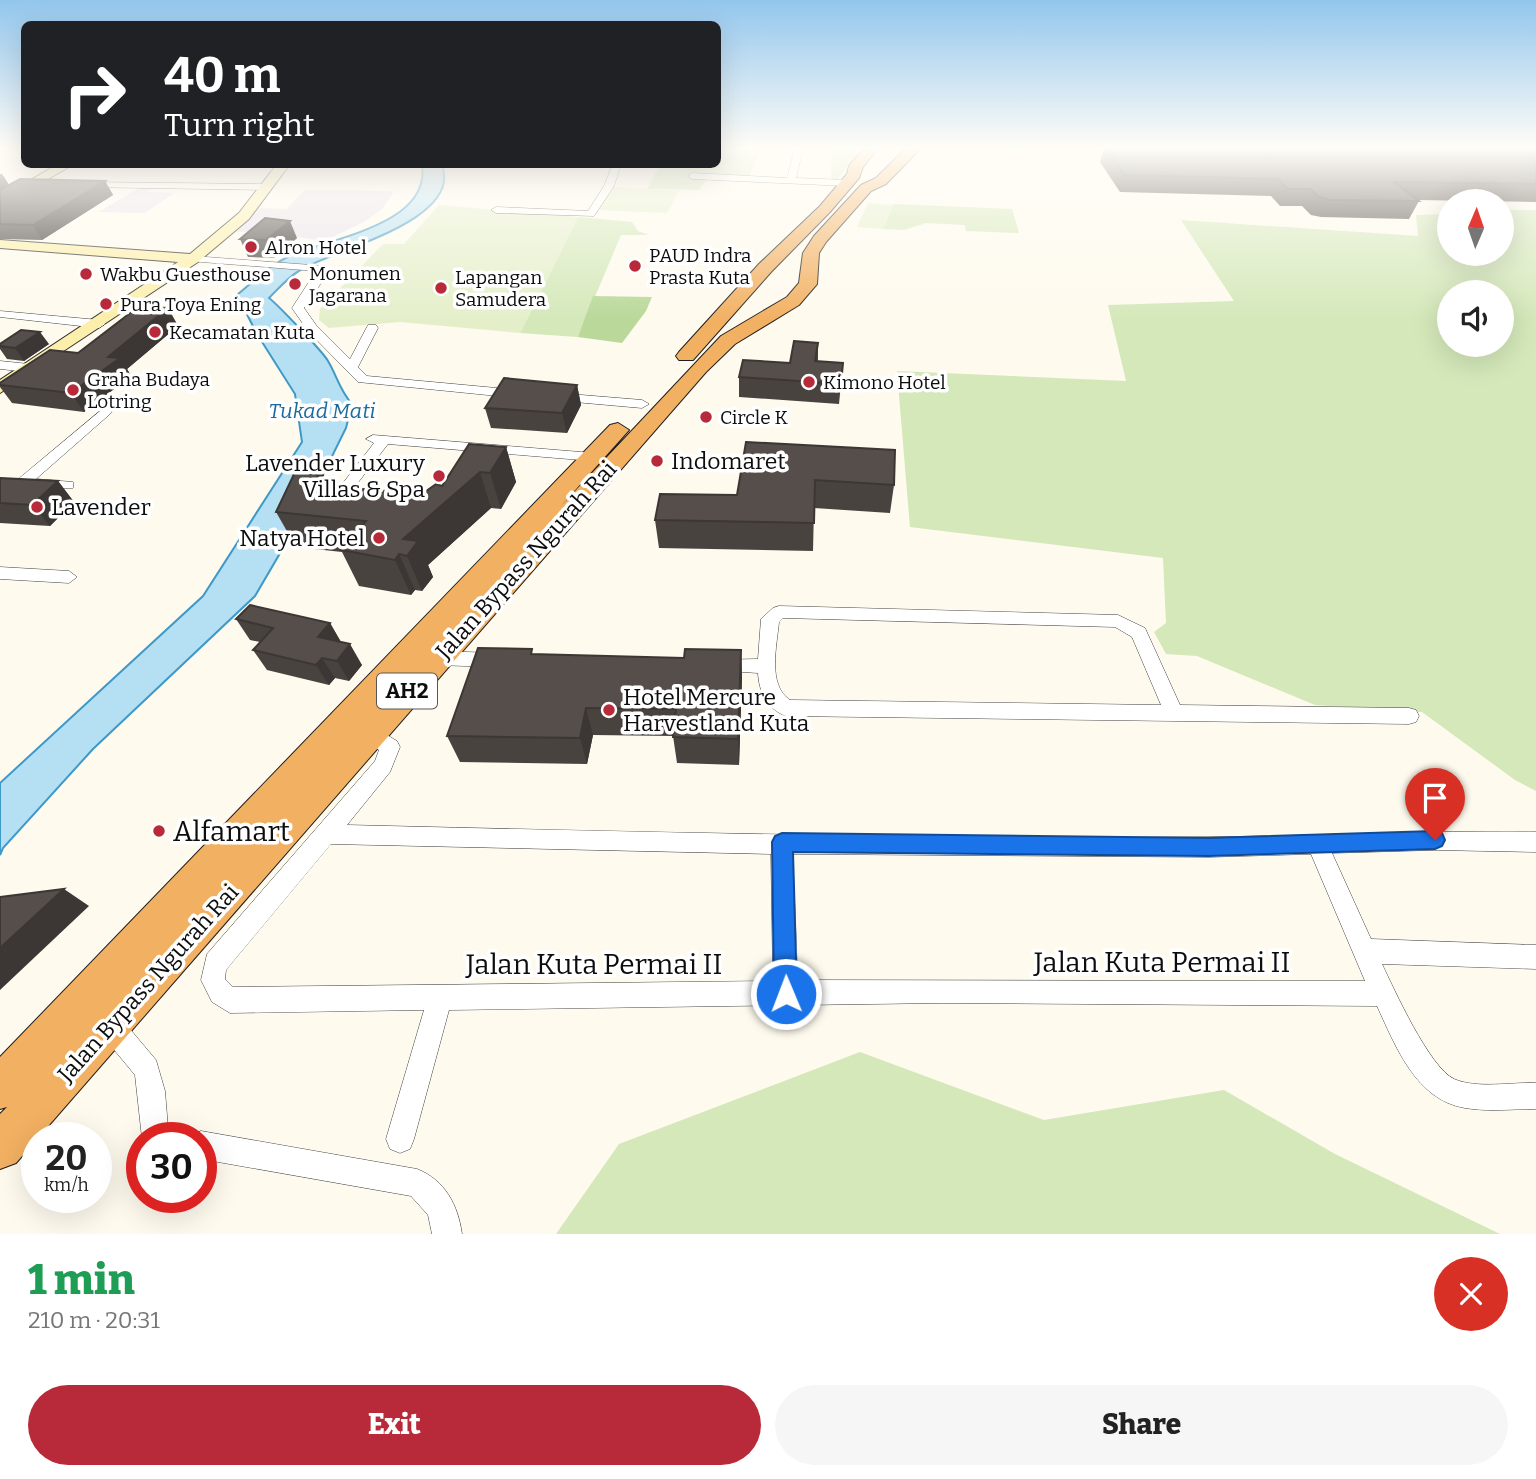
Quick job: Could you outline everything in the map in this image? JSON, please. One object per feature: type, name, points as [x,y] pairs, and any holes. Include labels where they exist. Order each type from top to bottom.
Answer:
[{"type":"highway","name":"Jalan Bypass Ngurah Rai","points":[[0,1088],[593,457],[765,268],[827,206]]},
{"type":"highway","name":"Jalan Bypass Ngurah Rai","points":[[8,1138],[436,658],[716,350],[793,301],[808,284],[811,253],[850,206]]},
{"type":"highway","points":[[765,268],[760,285],[773,291],[791,290],[810,272]]},
{"type":"main road","points":[[0,388],[193,259],[244,216],[252,206]]},
{"type":"main road","points":[[0,244],[193,259]]},
{"type":"street","points":[[496,210],[587,214],[596,206]]},
{"type":"street","points":[[193,259],[317,266],[323,273],[299,308],[312,328],[352,366],[359,377],[369,381],[642,404]]},
{"type":"street","points":[[0,314],[99,324]]},
{"type":"street","points":[[352,366],[372,328]]},
{"type":"street","points":[[0,365],[29,368]]},
{"type":"street","points":[[0,496],[10,494],[105,411]]},
{"type":"street","points":[[348,486],[379,440],[593,457]]},
{"type":"street","points":[[22,483],[68,485]]},
{"type":"street","points":[[0,573],[69,577]]},
{"type":"street","points":[[1175,715],[1139,633],[1118,621],[779,612],[770,619],[767,666],[770,696],[786,708],[1175,715],[1409,716]]},
{"type":"street","points":[[436,658],[511,660]]},
{"type":"street","points":[[700,665],[767,666]]},
{"type":"street","name":"Jalan Kuta Permai II","points":[[370,733],[390,747],[388,758],[216,963],[211,973],[219,993],[230,1000],[942,990],[1383,994]]},
{"type":"street","points":[[325,834],[1209,847],[1435,840],[1536,842]]},
{"type":"street","points":[[782,842],[786,994]]},
{"type":"street","points":[[1317,844],[1383,994],[1429,1077],[1444,1089],[1536,1096]]},
{"type":"street","points":[[1364,951],[1536,957]]},
{"type":"street","points":[[400,1139],[440,997]]},
{"type":"street","points":[[110,1025],[146,1069],[152,1091],[155,1122]]},
{"type":"street","points":[[217,1148],[417,1183],[436,1197],[446,1216],[447,1234]]},
{"type":"shaded area","points":[[109,206],[156,206],[145,213],[98,212]]},
{"type":"shaded area","points":[[289,206],[385,206],[367,220],[325,241],[263,232],[236,232],[258,208],[286,209]]},
{"type":"green space","name":"Lapangan Samudera","points":[[438,206],[578,217],[520,333],[400,322],[329,328],[319,320],[320,309],[383,244],[404,244]]},
{"type":"green space","points":[[600,206],[671,206],[667,213],[597,210]]},
{"type":"green space","points":[[867,206],[892,206],[883,229],[857,227]]},
{"type":"green space","points":[[892,206],[931,206],[1012,209],[1019,233],[966,231],[965,225],[926,223],[904,230],[883,229]]},
{"type":"green space","points":[[1514,210],[1536,210],[1536,791],[1515,780],[1422,712],[1315,705],[1197,656],[1166,654],[1154,632],[1166,623],[1163,558],[910,527],[897,371],[1126,381],[1108,305],[1234,301],[1181,220],[1418,236],[1416,215],[1437,214],[1437,266],[1514,266]]},
{"type":"green space","points":[[578,217],[632,222],[638,231],[649,235],[621,235],[578,337],[520,333]]},
{"type":"green space","points":[[593,296],[652,297],[646,311],[622,343],[578,337]]},
{"type":"green space","points":[[860,1052],[1044,1120],[1224,1090],[1335,1154],[1500,1234],[556,1234],[619,1144]]},
{"type":"water","name":"Tukad Mati","points":[[406,206],[430,206],[393,230],[302,269],[269,298],[325,356],[352,404],[346,428],[307,507],[255,596],[93,749],[3,848],[0,855],[0,783],[203,596],[302,442],[295,394],[257,334],[237,295],[283,259],[374,226]]},
{"type":"building","points":[[0,206],[65,206],[33,225],[0,224]]},
{"type":"building","points":[[265,218],[290,221],[266,240],[240,239]]},
{"type":"building","points":[[138,307],[168,308],[108,357],[120,358],[71,393],[0,385],[50,350],[78,353]]},
{"type":"building","points":[[21,330],[40,332],[15,348],[0,346],[0,344]]},
{"type":"building","points":[[794,341],[818,343],[815,361],[843,363],[841,384],[739,377],[743,360],[790,363]]},
{"type":"building","points":[[504,378],[577,385],[562,413],[485,408]]},
{"type":"building","points":[[746,442],[895,450],[894,485],[815,480],[814,523],[655,520],[660,494],[737,495]]},
{"type":"building","points":[[469,444],[506,447],[490,473],[480,472],[403,539],[418,541],[407,556],[399,554],[395,560],[341,550],[366,521],[276,512],[296,470],[320,467],[315,485],[422,494],[436,484],[442,486]]},
{"type":"building","points":[[0,478],[58,481],[32,505],[0,503]]},
{"type":"building","points":[[250,605],[330,623],[318,637],[350,644],[337,661],[322,658],[316,665],[253,650],[273,628],[236,619]]},
{"type":"building","points":[[478,648],[532,649],[531,654],[684,658],[685,649],[741,650],[738,739],[673,737],[676,709],[586,708],[580,738],[447,736]]},
{"type":"building","points":[[64,889],[0,948],[0,897]]},
{"type":"place","name":"Alron Hotel","points":[[251,247]]},
{"type":"place","name":"PAUD Indra Prasta Kuta","points":[[635,266]]},
{"type":"place","name":"Wakbu Guesthouse","points":[[86,274]]},
{"type":"place","name":"Monumen Jagarana","points":[[295,284]]},
{"type":"place","name":"Lapangan Samudera","points":[[441,288]]},
{"type":"place","name":"Pura Toya Ening","points":[[106,304]]},
{"type":"place","name":"Kecamatan Kuta","points":[[155,332]]},
{"type":"place","name":"Kimono Hotel","points":[[809,382]]},
{"type":"place","name":"Graha Budaya Lotring","points":[[73,390]]},
{"type":"place","name":"Circle K","points":[[706,417]]},
{"type":"place","name":"Indomaret","points":[[657,461]]},
{"type":"place","name":"Lavender Luxury Villas & Spa","points":[[439,476]]},
{"type":"place","name":"Lavender","points":[[37,507]]},
{"type":"place","name":"Natya Hotel","points":[[379,538]]},
{"type":"place","name":"Hotel Mercure Harvestland Kuta","points":[[609,710]]},
{"type":"place","name":"Alfamart","points":[[159,831]]},
{"type":"route","points":[[786,994],[782,842],[1209,847],[1435,840]]}]
